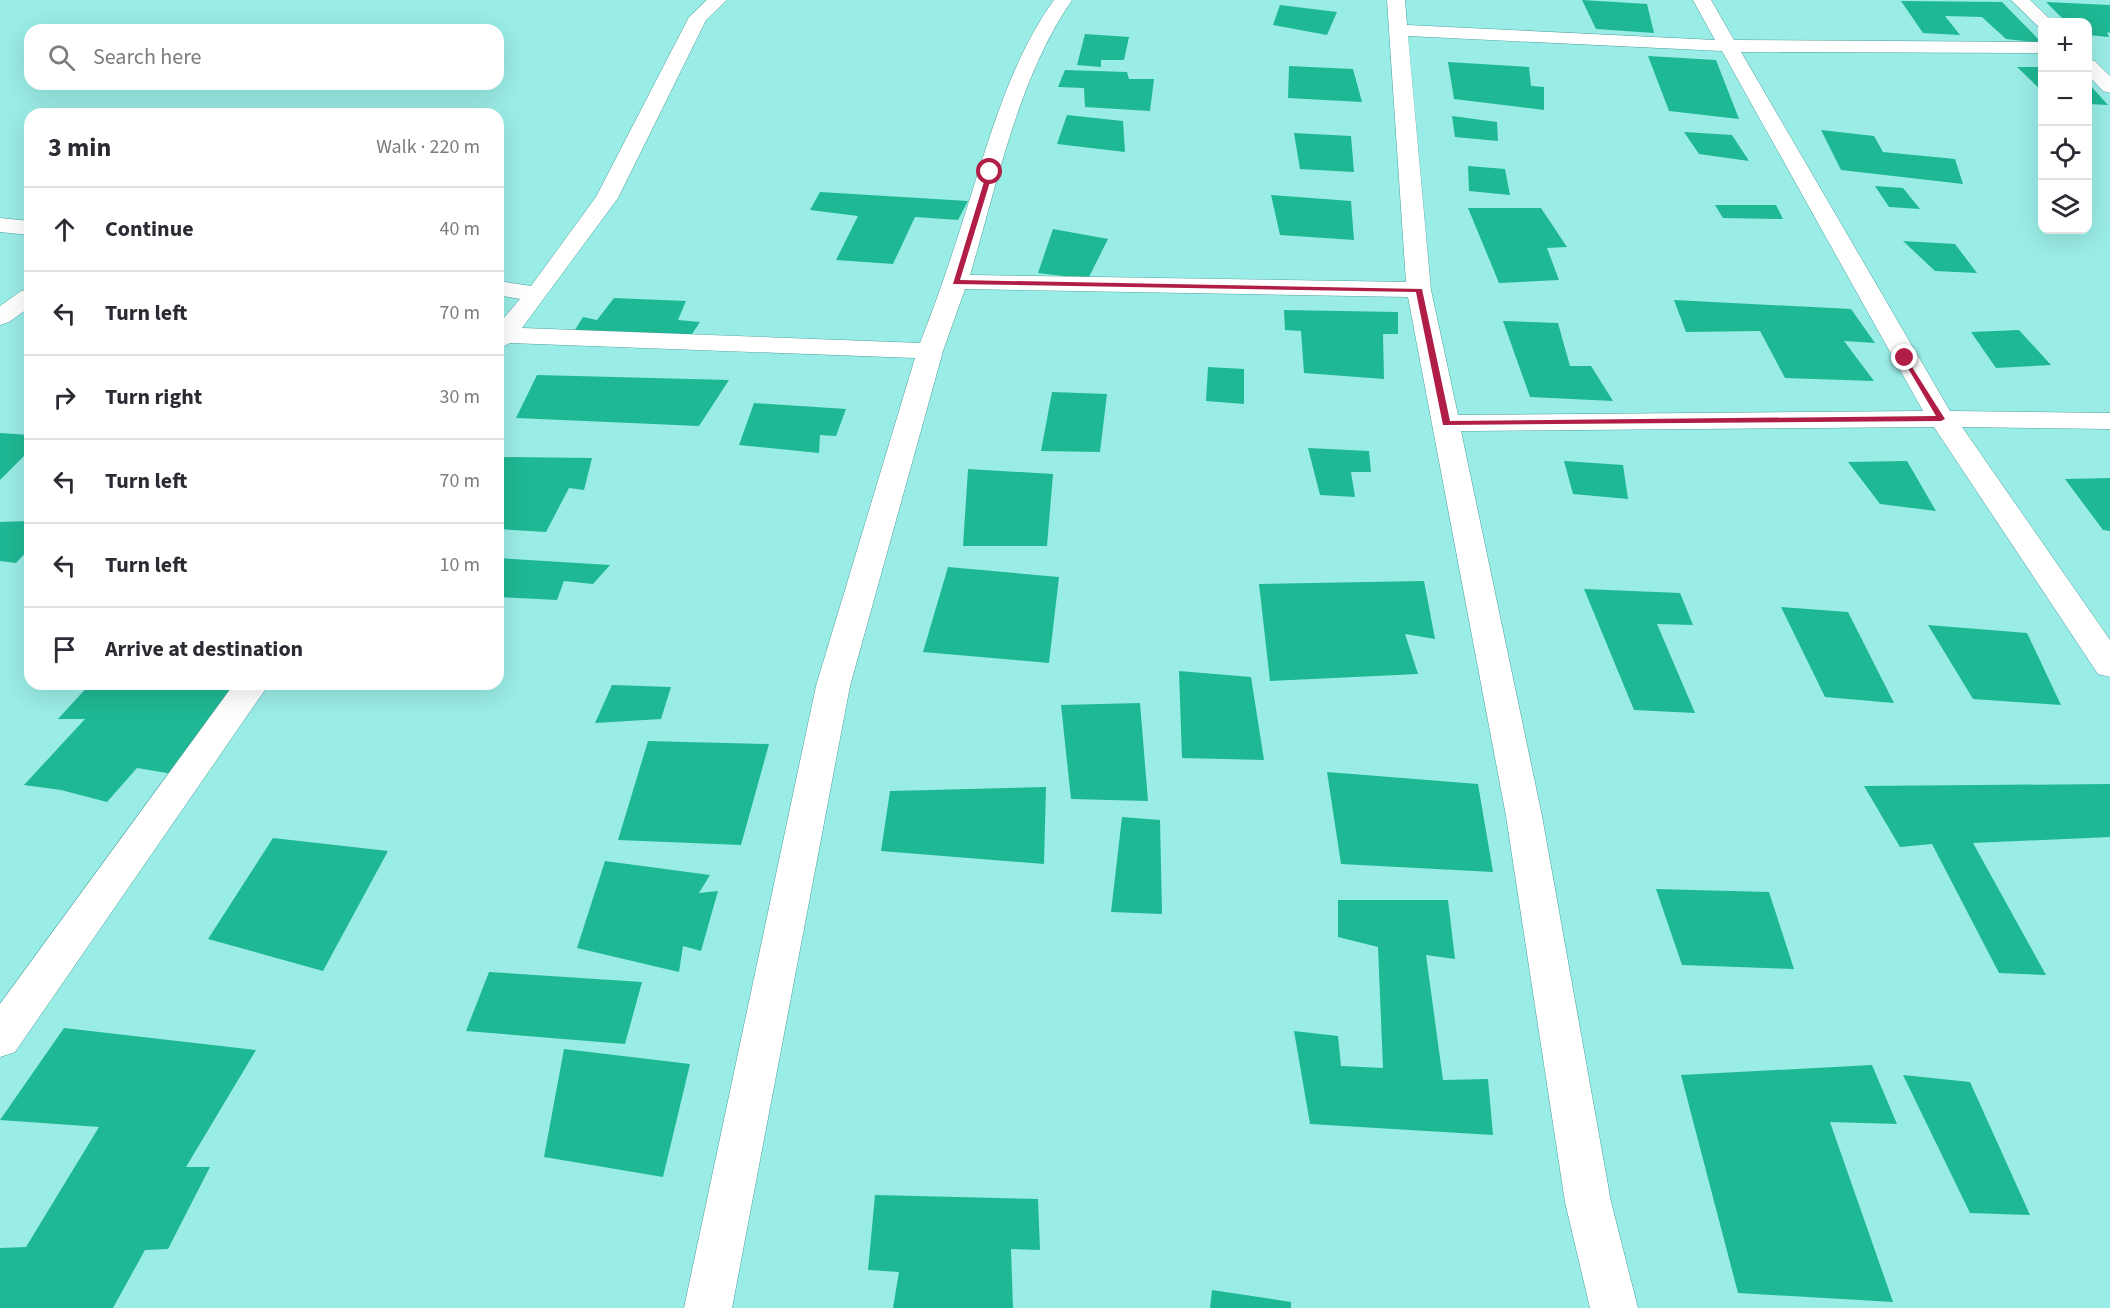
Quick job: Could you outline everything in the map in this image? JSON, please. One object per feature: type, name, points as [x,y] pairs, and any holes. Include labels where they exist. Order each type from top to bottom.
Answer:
[{"type":"street","points":[[504,333],[537,294],[607,198],[698,17],[718,0]]},
{"type":"street","points":[[708,1308],[833,687],[930,351],[956,282],[1010,105],[1052,17],[1063,0]]},
{"type":"street","points":[[1702,0],[1941,419],[2110,665]]},
{"type":"street","points":[[2020,0],[2040,18]]},
{"type":"street","points":[[1614,1308],[1588,1202],[1524,816],[1419,290],[1398,15],[1728,46],[2038,47]]},
{"type":"street","points":[[2092,56],[2110,87]]},
{"type":"street","points":[[0,225],[24,227]]},
{"type":"street","points":[[956,282],[1419,290]]},
{"type":"street","points":[[504,289],[537,294]]},
{"type":"street","points":[[0,317],[24,300]]},
{"type":"street","points":[[504,338],[930,351]]},
{"type":"street","points":[[1446,423],[1941,419],[2110,421]]},
{"type":"street","points":[[0,1038],[248,690]]},
{"type":"building","points":[[1582,0],[1647,4],[1654,33],[1596,29]]},
{"type":"building","points":[[1901,1],[2002,2],[2038,39],[2038,43],[2006,39],[1982,17],[1945,16],[1960,35],[1923,33]]},
{"type":"building","points":[[2046,2],[2110,5],[2110,33],[2107,32],[2109,37],[2092,35],[2092,18],[2062,18]]},
{"type":"building","points":[[1280,5],[1337,12],[1327,35],[1273,25]]},
{"type":"building","points":[[1085,34],[1129,37],[1124,60],[1101,60],[1101,67],[1077,65]]},
{"type":"building","points":[[1648,56],[1716,60],[1739,119],[1669,111]]},
{"type":"building","points":[[1448,62],[1529,67],[1531,86],[1544,87],[1544,110],[1454,99]]},
{"type":"building","points":[[1289,66],[1353,69],[1362,102],[1288,98]]},
{"type":"building","points":[[2017,67],[2038,67],[2038,87]]},
{"type":"building","points":[[1065,70],[1127,72],[1129,79],[1154,79],[1150,111],[1085,107],[1084,88],[1058,87]]},
{"type":"building","points":[[2092,87],[2108,105],[2092,104]]},
{"type":"building","points":[[1067,115],[1123,121],[1125,152],[1057,144]]},
{"type":"building","points":[[1452,116],[1497,122],[1498,141],[1455,137]]},
{"type":"building","points":[[1821,130],[1874,136],[1883,152],[1955,159],[1963,184],[1841,170]]},
{"type":"building","points":[[1684,132],[1732,135],[1749,161],[1699,154]]},
{"type":"building","points":[[1294,133],[1351,136],[1354,172],[1300,169]]},
{"type":"building","points":[[1468,166],[1505,169],[1510,195],[1469,191]]},
{"type":"building","points":[[1875,186],[1903,188],[1920,209],[1889,207]]},
{"type":"building","points":[[820,192],[968,201],[958,220],[915,217],[893,264],[836,260],[858,216],[810,210]]},
{"type":"building","points":[[1271,195],[1351,201],[1354,240],[1280,235]]},
{"type":"building","points":[[1715,205],[1776,205],[1783,219],[1723,218]]},
{"type":"building","points":[[1468,208],[1541,208],[1567,247],[1547,248],[1559,280],[1499,283]]},
{"type":"building","points":[[1053,229],[1108,239],[1088,279],[1038,273]]},
{"type":"building","points":[[1903,241],[1955,244],[1977,273],[1935,271]]},
{"type":"building","points":[[614,298],[686,301],[678,320],[700,322],[690,337],[573,333],[583,317],[597,320]]},
{"type":"building","points":[[1674,300],[1851,309],[1875,343],[1844,341],[1874,381],[1785,378],[1760,331],[1686,332]]},
{"type":"building","points":[[1284,310],[1398,312],[1398,334],[1383,334],[1384,379],[1304,373],[1301,331],[1285,330]]},
{"type":"building","points":[[1503,321],[1558,323],[1570,366],[1591,366],[1613,401],[1530,397]]},
{"type":"building","points":[[2019,330],[2051,365],[1996,368],[1971,332]]},
{"type":"building","points":[[1208,367],[1244,369],[1244,404],[1206,401]]},
{"type":"building","points":[[537,375],[729,380],[699,426],[516,418]]},
{"type":"building","points":[[1052,392],[1107,394],[1100,452],[1041,451]]},
{"type":"building","points":[[754,403],[846,409],[836,436],[820,435],[819,453],[739,445]]},
{"type":"building","points":[[0,433],[24,435],[24,456],[0,480]]},
{"type":"building","points":[[1308,448],[1369,451],[1371,472],[1351,472],[1355,497],[1320,495]]},
{"type":"building","points":[[504,457],[592,458],[584,490],[569,488],[546,532],[504,529]]},
{"type":"building","points":[[1564,461],[1623,465],[1628,499],[1573,494]]},
{"type":"building","points":[[1907,461],[1936,511],[1880,504],[1848,462]]},
{"type":"building","points":[[968,469],[1053,474],[1047,546],[963,546]]},
{"type":"building","points":[[2110,478],[2110,531],[2103,530],[2065,479]]},
{"type":"building","points":[[24,521],[24,554],[16,563],[0,561],[0,522]]},
{"type":"building","points":[[504,558],[610,565],[593,584],[564,581],[557,600],[504,597]]},
{"type":"building","points":[[948,567],[1059,577],[1049,663],[923,652]]},
{"type":"building","points":[[1424,581],[1435,639],[1405,634],[1418,674],[1270,681],[1259,584]]},
{"type":"building","points":[[1584,589],[1680,593],[1693,625],[1657,624],[1695,713],[1634,710]]},
{"type":"building","points":[[1781,607],[1848,612],[1894,703],[1825,697]]},
{"type":"building","points":[[1928,625],[2027,633],[2061,705],[1973,699]]},
{"type":"building","points":[[1179,671],[1251,677],[1264,760],[1182,758]]},
{"type":"building","points":[[612,685],[671,687],[661,719],[595,723]]},
{"type":"building","points":[[85,690],[230,690],[173,774],[137,768],[107,802],[61,790],[24,785],[85,719],[58,719]]},
{"type":"building","points":[[1140,703],[1148,801],[1071,799],[1061,705]]},
{"type":"building","points":[[648,741],[769,744],[741,845],[618,840]]},
{"type":"building","points":[[1327,772],[1478,784],[1493,872],[1341,864]]},
{"type":"building","points":[[2110,784],[2110,837],[1973,843],[2046,975],[1999,973],[1932,844],[1900,847],[1864,786]]},
{"type":"building","points":[[1046,787],[1044,864],[881,851],[890,791]]},
{"type":"building","points":[[1122,817],[1160,820],[1162,914],[1111,912]]},
{"type":"building","points":[[273,838],[388,851],[323,971],[208,939]]},
{"type":"building","points":[[605,861],[710,875],[699,893],[718,891],[701,951],[683,946],[679,972],[577,948]]},
{"type":"building","points":[[1656,889],[1769,892],[1794,969],[1682,965]]},
{"type":"building","points":[[1338,900],[1448,900],[1455,959],[1426,955],[1443,1080],[1488,1079],[1493,1135],[1310,1124],[1294,1031],[1338,1036],[1341,1066],[1383,1068],[1378,947],[1338,937]]},
{"type":"building","points":[[489,972],[642,982],[625,1044],[466,1031]]},
{"type":"building","points":[[64,1028],[256,1050],[186,1167],[210,1167],[168,1249],[145,1250],[113,1308],[0,1308],[0,1248],[26,1247],[99,1127],[0,1120]]},
{"type":"building","points":[[564,1049],[690,1064],[663,1177],[544,1157]]},
{"type":"building","points":[[1872,1065],[1897,1124],[1830,1122],[1893,1302],[1738,1293],[1681,1075]]},
{"type":"building","points":[[1903,1075],[1970,1082],[2030,1215],[1970,1213]]},
{"type":"building","points":[[875,1195],[1038,1199],[1040,1250],[1011,1249],[1013,1308],[893,1308],[899,1272],[868,1270]]},
{"type":"building","points":[[1212,1290],[1291,1302],[1291,1308],[1210,1308]]},
{"type":"route","points":[[990,172],[956,282],[1419,290],[1446,423],[1941,419],[1905,358]]}]
